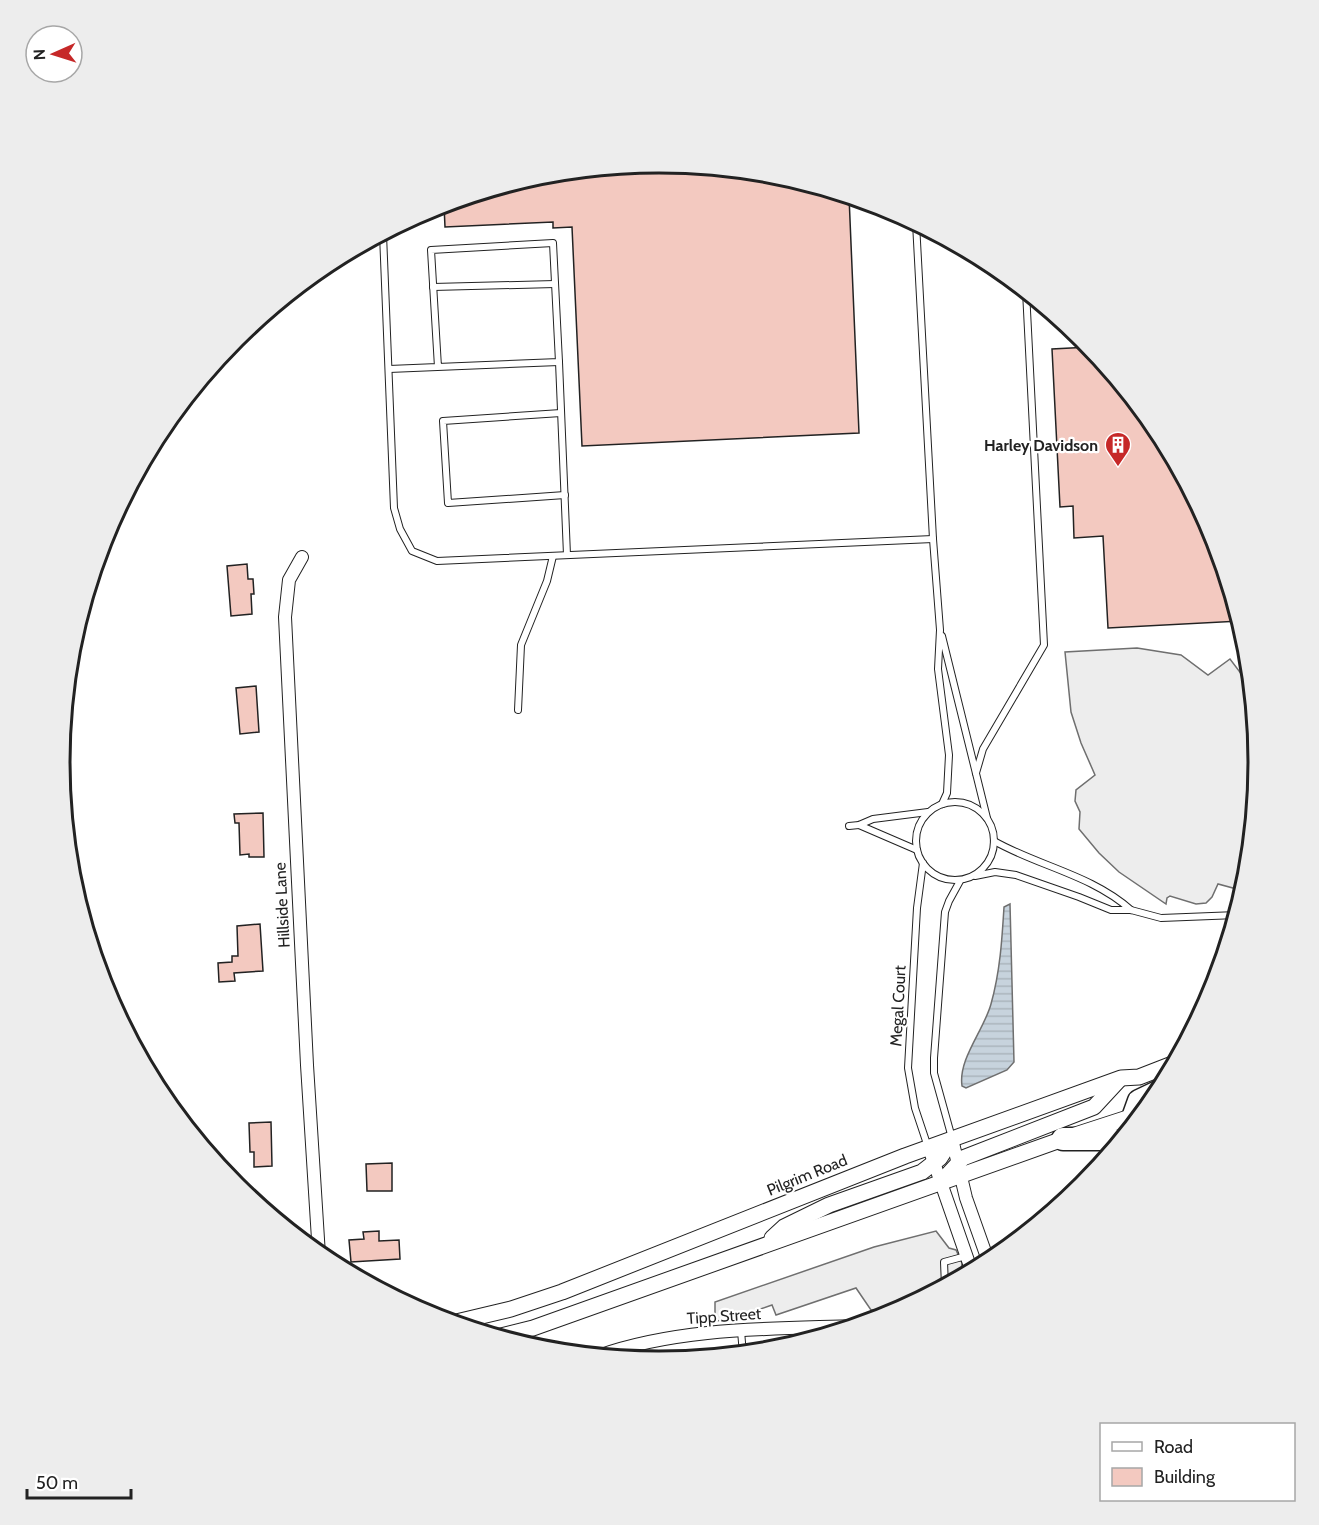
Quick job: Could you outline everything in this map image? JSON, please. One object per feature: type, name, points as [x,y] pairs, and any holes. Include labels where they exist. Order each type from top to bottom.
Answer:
[{"type":"highway","points":[[1063,1139],[1111,1140]]},
{"type":"street","name":"Hillside Lane","points":[[302,557],[289,580],[285,617],[318,1242]]},
{"type":"street","name":"Pilgrim Road","points":[[468,1319],[511,1309],[562,1292],[952,1139],[1121,1078],[1139,1077],[1163,1068]]},
{"type":"street","points":[[514,1333],[533,1328],[941,1182],[986,1149],[1094,1107],[1121,1078]]},
{"type":"street","points":[[960,1169],[1128,1120]]},
{"type":"street","points":[[763,1246],[784,1227],[829,1205],[922,1172],[934,1164],[952,1139]]},
{"type":"street","points":[[952,1139],[968,1204],[985,1253]]},
{"type":"street","points":[[929,1148],[969,1264]]},
{"type":"street","name":"Tipp Street","points":[[618,1350],[676,1336],[824,1327]]},
{"type":"lane","points":[[917,232],[940,630],[938,669],[949,755],[947,793],[942,804]]},
{"type":"lane","points":[[382,243],[394,508],[400,529],[412,550],[437,561],[933,539]]},
{"type":"lane","points":[[438,367],[431,250],[553,243],[567,555]]},
{"type":"lane","points":[[433,287],[555,284]]},
{"type":"lane","points":[[976,773],[983,749],[1044,645],[1027,302]]},
{"type":"lane","points":[[389,369],[560,362]]},
{"type":"lane","points":[[561,412],[443,421],[448,503],[565,495]]},
{"type":"lane","points":[[518,710],[521,645],[547,582],[553,556]]},
{"type":"lane","points":[[940,630],[987,818],[994,833],[994,849],[987,865],[975,876]]},
{"type":"lane","points":[[849,826],[859,825],[873,819],[928,812],[942,804],[959,802],[975,807],[987,818]]},
{"type":"lane","points":[[928,812],[919,826],[915,842],[919,858],[929,871],[943,879],[960,881],[995,872],[1016,875],[1111,910],[1131,910],[1161,918],[1228,915]]},
{"type":"lane","points":[[859,825],[917,850]]},
{"type":"lane","points":[[994,841],[1016,854],[1049,864],[1116,897],[1131,910]]},
{"type":"lane","name":"Megal Court","points":[[923,863],[917,908],[908,1068],[915,1108],[929,1148]]},
{"type":"lane","points":[[952,1139],[934,1073],[934,1058],[945,912],[960,881]]},
{"type":"lane","points":[[945,1278],[944,1262],[966,1256]]},
{"type":"lane","points":[[741,1331],[742,1345]]},
{"type":"lane","points":[[629,1346],[631,1351]]},
{"type":"shaded area","points":[[1137,648],[1181,655],[1208,675],[1230,659],[1241,674],[1247,724],[1247,801],[1234,888],[1218,884],[1212,897],[1206,903],[1196,904],[1170,896],[1166,904],[1119,872],[1079,829],[1080,812],[1075,801],[1076,790],[1095,775],[1071,712],[1065,652]]},
{"type":"shaded area","points":[[1010,904],[1014,1062],[1007,1070],[966,1088],[962,1086],[964,1065],[991,1004],[999,968],[1004,907]]},
{"type":"shaded area","points":[[936,1231],[949,1248],[956,1250],[962,1263],[961,1268],[920,1291],[877,1310],[871,1310],[856,1288],[776,1315],[772,1305],[737,1319],[715,1321],[715,1302],[874,1247]]},
{"type":"building","points":[[660,173],[736,179],[774,185],[849,205],[859,433],[582,446],[572,227],[553,228],[553,222],[445,227],[444,214],[507,194],[545,185],[621,175]]},
{"type":"building","name":"Harley Davidson","points":[[1078,348],[1127,404],[1149,435],[1170,468],[1204,537],[1231,621],[1108,628],[1103,536],[1074,538],[1073,506],[1060,507],[1052,349]]},
{"type":"building","points":[[247,564],[248,579],[253,579],[252,614],[231,616],[227,566]]},
{"type":"building","points":[[256,686],[259,732],[240,734],[236,688]]},
{"type":"building","points":[[263,813],[264,857],[240,855],[239,823],[235,823],[234,814]]},
{"type":"building","points":[[260,924],[263,971],[234,973],[235,981],[219,982],[218,963],[232,962],[232,956],[238,956],[237,926]]},
{"type":"building","points":[[271,1122],[272,1166],[254,1167],[254,1152],[250,1152],[249,1123]]},
{"type":"building","points":[[392,1163],[392,1191],[367,1191],[366,1164]]},
{"type":"building","points":[[379,1231],[379,1241],[399,1240],[400,1259],[351,1262],[349,1240],[364,1239],[363,1232]]},
{"type":"place","name":"Harley Davidson","points":[[1118,468]]}]
